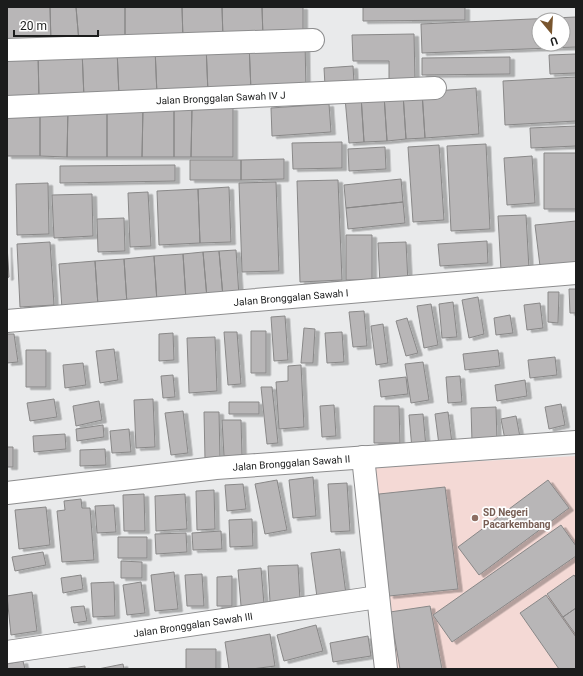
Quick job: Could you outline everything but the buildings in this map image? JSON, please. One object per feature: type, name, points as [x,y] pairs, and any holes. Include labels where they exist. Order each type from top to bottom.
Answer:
[{"type":"street","points":[[7,50],[313,40]]},
{"type":"street","name":"Jalan Bronggalan Sawah IV J","points":[[7,107],[435,88]]},
{"type":"street","name":"Jalan Bronggalan Sawah I","points":[[7,321],[576,273]]},
{"type":"street","name":"Jalan Bronggalan Sawah II","points":[[7,493],[216,468],[576,442]]},
{"type":"street","points":[[363,457],[386,669]]},
{"type":"street","name":"Jalan Bronggalan Sawah III","points":[[7,652],[378,597]]},
{"type":"shaded area","name":"SD Negeri Pacarkembang","points":[[576,456],[576,669],[388,669],[370,467]]},
{"type":"place","name":"SD Negeri Pacarkembang","points":[[475,518]]}]
